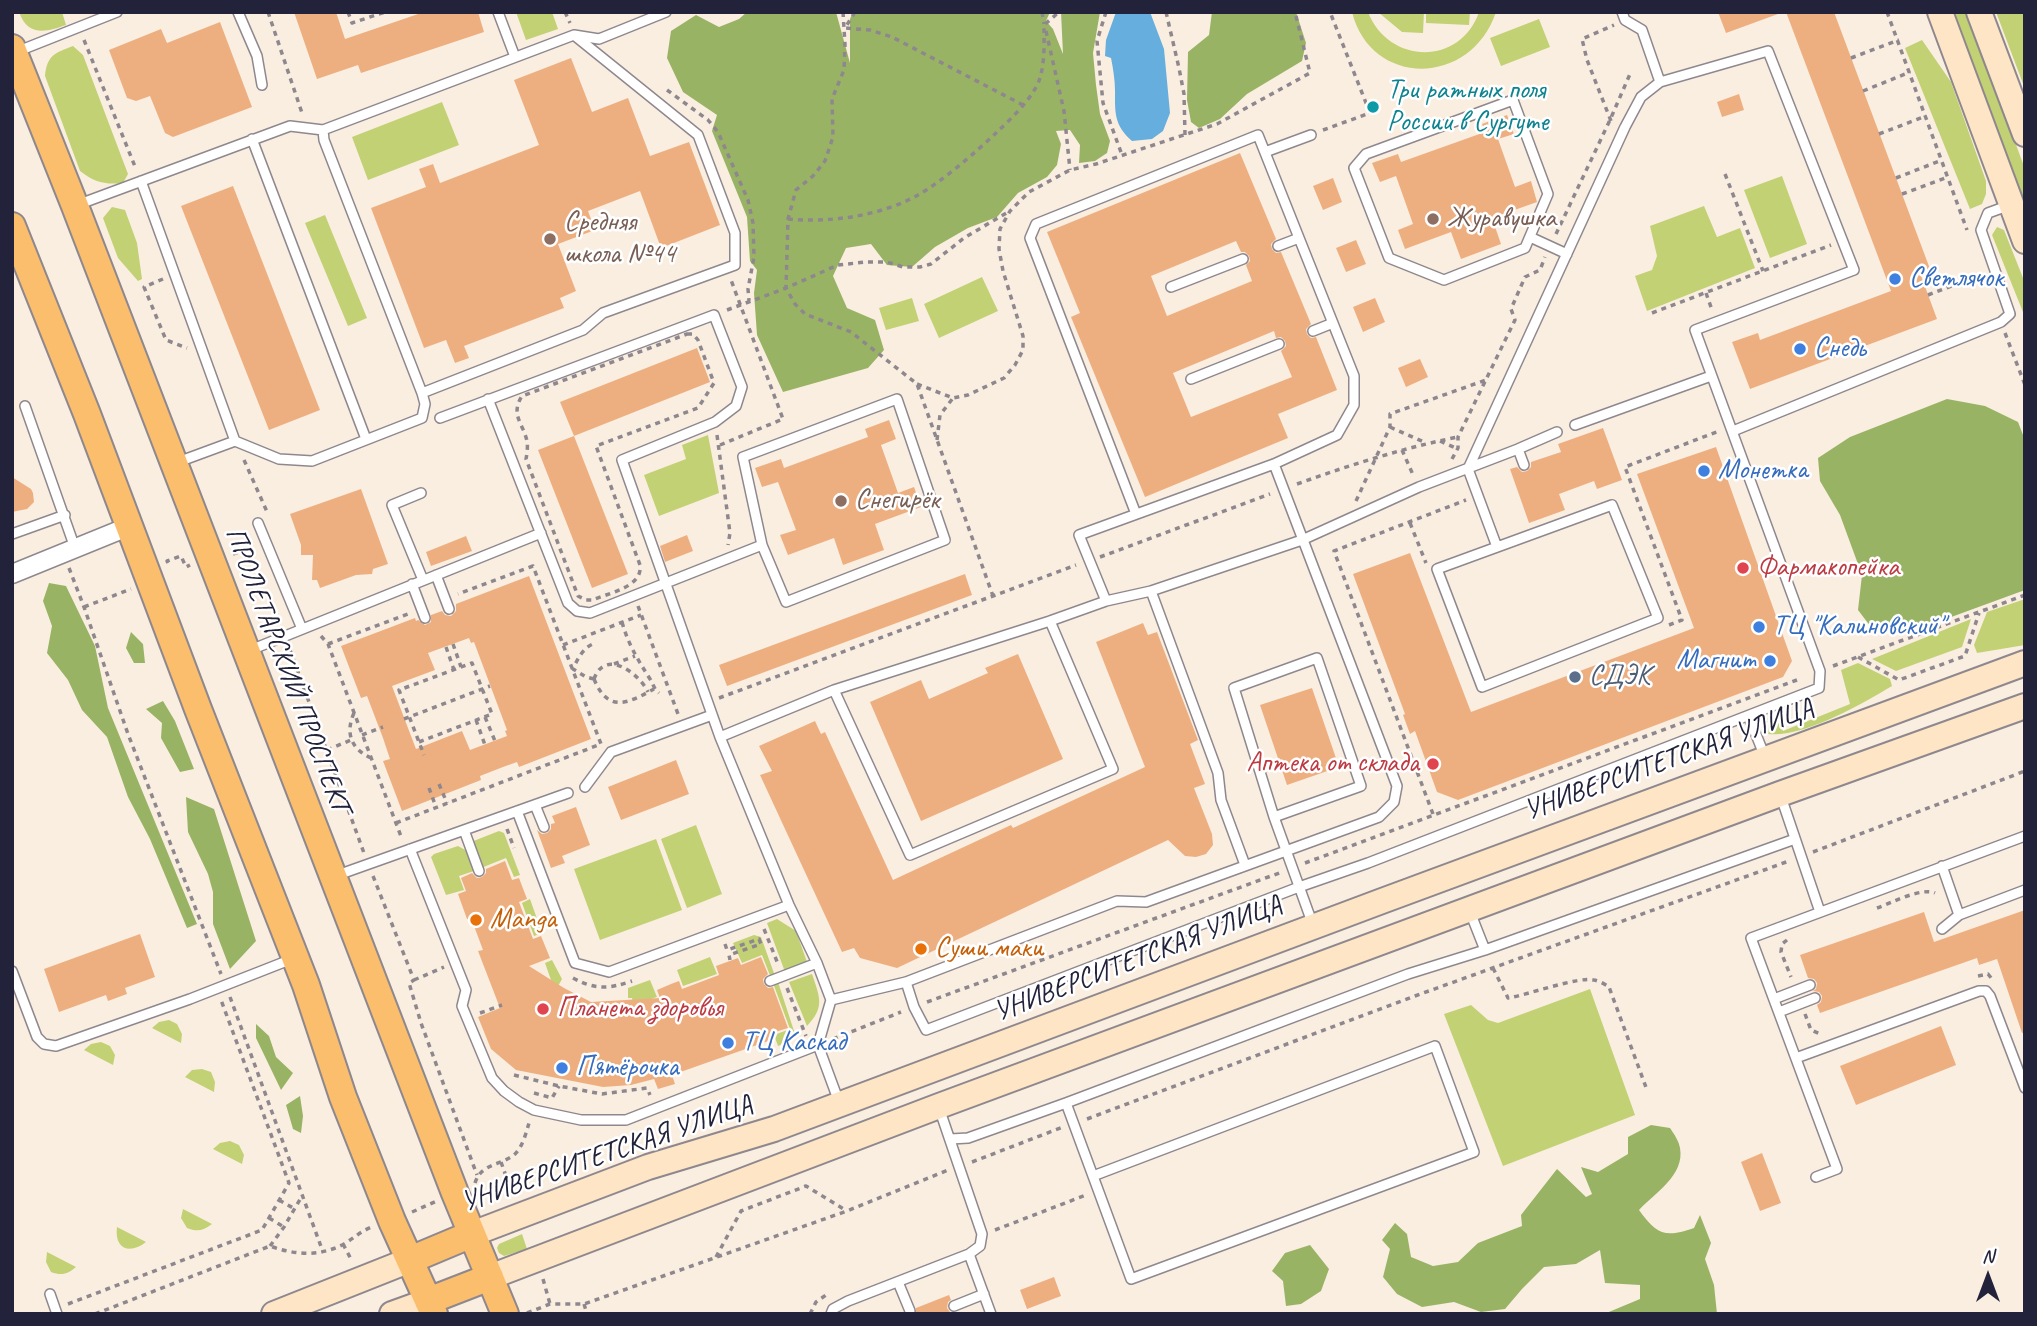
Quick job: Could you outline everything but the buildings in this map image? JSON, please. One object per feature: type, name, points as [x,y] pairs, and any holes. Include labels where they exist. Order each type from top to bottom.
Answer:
[{"type":"main road","points":[[1940,12],[2025,242]]},
{"type":"main road","points":[[1979,12],[2025,134]]},
{"type":"main road","name":"ПРОЛЕТАРСКИЙ ПРОСПЕКТ","points":[[13,50],[455,1193],[505,1314]]},
{"type":"main road","points":[[12,226],[306,985],[343,1097],[392,1221],[431,1307]]},
{"type":"main road","name":"УНИВЕРСИТЕТСКАЯ УЛИЦА","points":[[274,1314],[648,1167],[774,1129],[2025,663]]},
{"type":"main road","points":[[392,1314],[431,1307],[490,1277],[939,1106],[1780,794],[2025,706]]},
{"type":"street","points":[[12,574],[130,526]]},
{"type":"lane","points":[[13,50],[117,12]]},
{"type":"lane","points":[[238,12],[257,56],[262,85]]},
{"type":"lane","points":[[498,12],[515,57]]},
{"type":"lane","points":[[75,206],[252,139],[289,127],[323,130],[574,35],[599,40],[666,12]]},
{"type":"lane","points":[[1623,16],[1642,30],[1660,82]]},
{"type":"lane","points":[[422,393],[583,330],[603,313],[735,265],[735,233],[698,135],[574,35]]},
{"type":"lane","points":[[906,982],[914,1007],[926,1030],[1368,863],[1819,688],[1819,671],[1695,330],[1854,270],[1768,51],[1660,82],[1641,97],[1468,469],[1497,547]]},
{"type":"lane","points":[[1513,100],[1548,194],[1530,237],[1525,248],[1444,280],[1389,258],[1354,168],[1366,154],[1513,100]]},
{"type":"lane","points":[[173,464],[235,441],[279,459],[312,461],[422,418],[425,404],[422,393],[324,140],[323,130]]},
{"type":"lane","points":[[1106,601],[1079,535],[1274,464],[1337,435],[1354,405],[1354,376],[1258,135],[1036,224],[1030,238],[1136,514]]},
{"type":"lane","points":[[1265,152],[1311,135]]},
{"type":"lane","points":[[252,139],[366,439]]},
{"type":"lane","points":[[141,181],[235,441]]},
{"type":"lane","points":[[1732,429],[2001,322],[2010,314],[1980,230],[1989,214],[2012,205]]},
{"type":"lane","points":[[1530,237],[1567,254]]},
{"type":"lane","points":[[1278,246],[1299,238]]},
{"type":"lane","points":[[1171,287],[1243,259]]},
{"type":"lane","points":[[440,418],[715,315],[742,387],[736,406],[715,422],[622,460],[720,737],[831,1000],[818,1045],[840,1104]]},
{"type":"lane","points":[[1313,331],[1333,323]]},
{"type":"lane","points":[[1191,379],[1279,344]]},
{"type":"lane","points":[[1575,425],[1711,376]]},
{"type":"lane","points":[[488,399],[568,603],[577,611],[590,613],[762,545]]},
{"type":"lane","points":[[897,399],[945,540],[786,601],[762,545],[743,457],[897,399]]},
{"type":"lane","points":[[25,406],[65,516],[69,550]]},
{"type":"lane","points":[[720,737],[834,690],[1106,601],[1151,591],[1302,540],[1419,487],[1557,432]]},
{"type":"lane","points":[[1518,449],[1524,465]]},
{"type":"lane","points":[[831,1000],[906,982],[1117,901],[1146,902],[1379,817],[1394,802],[1397,786],[1274,464]]},
{"type":"lane","points":[[422,493],[391,505],[423,580]]},
{"type":"lane","points":[[1612,505],[1658,618],[1482,687],[1437,569],[1497,547],[1612,505]]},
{"type":"lane","points":[[12,534],[65,516]]},
{"type":"lane","points":[[258,523],[306,627]]},
{"type":"lane","points":[[246,651],[541,533]]},
{"type":"lane","points":[[436,575],[447,604]]},
{"type":"lane","points":[[412,584],[423,613]]},
{"type":"lane","points":[[1151,591],[1218,773],[1221,800],[1245,864]]},
{"type":"lane","points":[[834,690],[910,855],[1112,769],[1050,621]]},
{"type":"lane","points":[[1273,817],[1361,786],[1317,658],[1234,688],[1273,817],[1313,927]]},
{"type":"lane","points":[[585,787],[611,752],[712,715]]},
{"type":"lane","points":[[1749,717],[1765,758]]},
{"type":"lane","points":[[334,877],[568,793]]},
{"type":"lane","points":[[1780,794],[1819,912]]},
{"type":"lane","points":[[536,804],[544,827]]},
{"type":"lane","points":[[517,811],[575,963],[609,972],[789,905]]},
{"type":"lane","points":[[464,830],[479,871]]},
{"type":"lane","points":[[1816,1177],[1837,1169],[1751,938],[2025,835]]},
{"type":"lane","points":[[951,1139],[968,1138],[1408,974],[1485,950],[1795,839]]},
{"type":"lane","points":[[408,850],[466,990],[462,1006],[492,1078],[504,1091],[534,1110],[581,1120],[626,1120],[818,1045]]},
{"type":"lane","points":[[1942,866],[1959,915]]},
{"type":"lane","points":[[1942,929],[1959,915],[2025,890]]},
{"type":"lane","points":[[1469,911],[1485,950]]},
{"type":"lane","points":[[12,971],[37,1037],[44,1044],[56,1046],[295,957]]},
{"type":"lane","points":[[770,981],[817,963]]},
{"type":"lane","points":[[1774,999],[1810,985]]},
{"type":"lane","points":[[1796,1058],[1986,991],[2025,1088]]},
{"type":"lane","points":[[1779,1012],[1815,998]]},
{"type":"lane","points":[[1066,1103],[1097,1191],[1131,1279],[1474,1152],[1435,1046],[1093,1177]]},
{"type":"lane","points":[[831,1314],[833,1309],[848,1301],[969,1254],[980,1246],[982,1234],[939,1106]]},
{"type":"lane","points":[[969,1254],[991,1314]]},
{"type":"lane","points":[[898,1282],[910,1311]]},
{"type":"lane","points":[[50,1294],[56,1311]]},
{"type":"lane","points":[[954,1306],[984,1294]]},
{"type":"path","points":[[268,12],[303,116]]},
{"type":"path","points":[[348,12],[352,23],[385,12]]},
{"type":"path","points":[[843,12],[844,70],[832,99],[833,137],[825,161],[813,176],[796,190],[788,219],[786,288],[795,304],[805,314],[851,332],[917,384],[953,398],[968,395],[1004,378],[1023,351],[1020,320],[1003,271],[999,249],[1000,229],[1010,211],[1028,192],[1070,170],[1217,124],[1310,73],[1295,12]]},
{"type":"path","points":[[845,28],[855,12]]},
{"type":"path","points":[[1042,12],[1064,111],[1070,170]]},
{"type":"path","points":[[788,219],[846,219],[881,210],[917,195],[980,148],[1023,105],[1039,80],[1044,54],[1044,25],[1059,12]]},
{"type":"path","points":[[1106,12],[1097,41],[1103,103],[1122,155]]},
{"type":"path","points":[[1166,12],[1184,94],[1185,135]]},
{"type":"path","points":[[1311,135],[1370,113],[1330,12]]},
{"type":"path","points":[[1887,12],[1970,238]]},
{"type":"path","points":[[1623,16],[1582,39],[1587,60],[1610,120],[1625,127]]},
{"type":"path","points":[[78,27],[141,181]]},
{"type":"path","points":[[845,28],[870,30],[892,37],[1023,105]]},
{"type":"path","points":[[1851,58],[1899,40]]},
{"type":"path","points":[[1863,91],[1910,72]]},
{"type":"path","points":[[1468,469],[1458,448],[1458,436],[1515,320],[1511,309],[1525,277],[1540,270],[1629,74]]},
{"type":"path","points":[[1879,134],[1926,116]]},
{"type":"path","points":[[1896,178],[1942,160]]},
{"type":"path","points":[[1725,174],[1763,271]]},
{"type":"path","points":[[1902,194],[1948,177]]},
{"type":"path","points":[[1570,203],[1588,211]]},
{"type":"path","points":[[715,315],[838,265],[887,262],[903,267],[920,267],[931,264],[964,238],[1010,211]]},
{"type":"path","points":[[1652,313],[1843,241]]},
{"type":"path","points":[[174,274],[144,287],[166,340],[204,355]]},
{"type":"path","points":[[1928,295],[1983,274]]},
{"type":"path","points":[[720,444],[783,419],[736,292]]},
{"type":"path","points":[[2001,322],[2025,385]]},
{"type":"path","points":[[1433,815],[1334,551],[1390,427],[1390,414],[1515,367],[1506,339]]},
{"type":"path","points":[[917,384],[993,596]]},
{"type":"path","points":[[937,441],[940,415],[953,398]]},
{"type":"path","points":[[1390,427],[1427,443]]},
{"type":"path","points":[[1670,625],[1682,620],[1625,467],[1732,429]]},
{"type":"path","points":[[235,441],[268,515]]},
{"type":"path","points":[[1438,441],[1458,448]]},
{"type":"path","points":[[1441,479],[1458,448]]},
{"type":"path","points":[[1402,450],[1419,487]]},
{"type":"path","points":[[1334,551],[1478,495]]},
{"type":"path","points":[[1410,523],[1430,573]]},
{"type":"path","points":[[69,550],[85,607],[128,734],[225,985],[323,1252]]},
{"type":"path","points":[[167,561],[181,556],[186,567]]},
{"type":"path","points":[[396,823],[601,744],[533,566],[447,604]]},
{"type":"path","points":[[818,1045],[2025,595]]},
{"type":"path","points":[[634,597],[683,725]]},
{"type":"path","points":[[1858,657],[1899,680],[1965,656],[1979,612]]},
{"type":"path","points":[[328,644],[423,613]]},
{"type":"path","points":[[563,645],[641,615]]},
{"type":"path","points":[[622,622],[628,644],[659,693]]},
{"type":"path","points":[[306,627],[328,644],[408,850]]},
{"type":"path","points":[[285,636],[368,864],[414,979],[409,984],[421,1023],[477,1175]]},
{"type":"path","points":[[573,668],[583,652],[596,643]]},
{"type":"path","points":[[453,644],[461,667]]},
{"type":"path","points":[[446,647],[454,670]]},
{"type":"path","points":[[560,659],[568,656]]},
{"type":"path","points":[[635,656],[605,666],[596,672],[594,678],[598,689],[604,698],[613,703],[622,703],[654,689]]},
{"type":"path","points":[[419,742],[492,714],[472,663],[400,691],[407,718],[424,755]]},
{"type":"path","points":[[613,664],[623,666],[636,674],[648,692]]},
{"type":"path","points":[[573,668],[586,677],[594,678]]},
{"type":"path","points":[[636,674],[645,672]]},
{"type":"path","points":[[407,718],[490,686]]},
{"type":"path","points":[[354,713],[349,730],[351,740],[362,754],[371,758]]},
{"type":"path","points":[[485,716],[495,741]]},
{"type":"path","points":[[476,720],[485,745]]},
{"type":"path","points":[[362,735],[383,727]]},
{"type":"path","points":[[327,750],[351,740]]},
{"type":"path","points":[[1815,861],[1812,853],[2025,771]]},
{"type":"path","points":[[439,784],[447,803]]},
{"type":"path","points":[[429,788],[436,807]]},
{"type":"path","points":[[960,1166],[1801,857]]},
{"type":"path","points":[[1877,908],[1930,891],[1935,893],[1938,900]]},
{"type":"path","points":[[1796,990],[1782,944],[1798,936]]},
{"type":"path","points":[[725,944],[727,950],[759,939],[761,944],[729,955],[730,960]]},
{"type":"path","points":[[1485,950],[1508,998],[1593,979],[1609,987],[1647,1090]]},
{"type":"path","points":[[1970,979],[1988,974],[1995,988]]},
{"type":"path","points":[[56,1311],[262,1230],[289,1183],[220,998],[212,1002]]},
{"type":"path","points":[[1801,1003],[1811,1030],[1821,1034]]},
{"type":"path","points":[[474,1015],[502,1005]]},
{"type":"path","points":[[516,1070],[514,1075],[559,1086],[602,1094],[647,1088],[650,1096]]},
{"type":"path","points":[[529,1091],[552,1098],[559,1086]]},
{"type":"path","points":[[270,1246],[302,1255],[323,1252],[343,1244],[363,1230],[392,1221],[474,1185],[477,1175],[489,1165],[514,1154],[527,1128]]},
{"type":"path","points":[[501,1162],[513,1196]]},
{"type":"path","points":[[525,1314],[550,1304],[584,1304],[847,1211],[951,1169],[954,1178]]},
{"type":"path","points":[[715,1259],[741,1211],[806,1186],[847,1211]]},
{"type":"path","points":[[982,1234],[1097,1191]]},
{"type":"path","points":[[95,1314],[270,1246],[302,1196]]},
{"type":"path","points":[[279,1200],[295,1209]]},
{"type":"path","points":[[269,1218],[284,1227]]},
{"type":"path","points":[[810,1314],[816,1301],[827,1294]]},
{"type":"path","points":[[584,1304],[587,1314]]},
{"type":"green space","points":[[19,12],[62,12],[66,25],[45,31],[33,29],[27,26]]},
{"type":"green space","points":[[516,12],[552,12],[558,29],[526,40]]},
{"type":"green space","points":[[747,12],[836,12],[850,63],[850,19],[853,12],[1050,12],[1046,21],[1053,29],[1063,54],[1061,12],[1100,12],[1093,53],[1100,114],[1110,141],[1107,153],[1095,161],[1079,163],[1080,145],[1070,130],[1056,131],[1061,144],[1057,165],[1047,177],[1018,193],[997,217],[968,228],[935,247],[912,267],[887,265],[871,244],[846,248],[833,276],[847,308],[875,320],[884,350],[868,368],[783,392],[757,335],[754,293],[757,270],[750,261],[747,217],[712,131],[717,115],[683,92],[667,58],[671,31],[696,15],[719,27],[739,19]]},
{"type":"green space","points":[[1212,12],[1296,12],[1306,43],[1302,61],[1247,94],[1220,119],[1199,128],[1191,122],[1187,100],[1188,52],[1209,35]]},
{"type":"green space","points":[[1352,12],[1368,12],[1378,29],[1391,42],[1424,52],[1441,50],[1456,43],[1470,30],[1479,12],[1496,12],[1483,37],[1466,54],[1444,65],[1422,69],[1399,65],[1379,55],[1363,37]]},
{"type":"green space","points":[[1378,12],[1424,12],[1423,33],[1402,32]]},
{"type":"green space","points":[[1426,12],[1470,12],[1469,25],[1426,23]]},
{"type":"green space","points":[[1954,12],[1967,12],[2025,169],[2025,206]]},
{"type":"green space","points":[[1996,12],[2025,13],[2025,89]]},
{"type":"green space","points":[[1539,19],[1550,47],[1501,66],[1490,38]]},
{"type":"green space","points":[[1922,40],[1951,82],[1986,181],[1986,194],[1982,204],[1970,209],[1905,48]]},
{"type":"green space","points":[[73,46],[83,55],[128,174],[123,183],[100,182],[80,171],[45,76],[50,59]]},
{"type":"green space","points":[[442,102],[459,145],[368,180],[352,137]]},
{"type":"green space","points":[[1782,176],[1807,244],[1770,258],[1744,190]]},
{"type":"green space","points":[[1704,206],[1717,237],[1740,228],[1755,268],[1647,311],[1635,276],[1652,270],[1657,256],[1650,226]]},
{"type":"green space","points":[[112,207],[125,210],[137,243],[142,279],[138,281],[118,258],[103,218]]},
{"type":"green space","points":[[325,215],[367,318],[348,326],[305,223]]},
{"type":"green space","points":[[1997,227],[2004,230],[2025,283],[2025,317],[1992,235]]},
{"type":"green space","points":[[982,277],[998,311],[939,338],[924,304]]},
{"type":"green space","points":[[912,298],[919,321],[886,330],[879,308]]},
{"type":"green space","points":[[1947,399],[1985,406],[2018,422],[2025,440],[2025,590],[1924,627],[1912,622],[1874,631],[1858,610],[1862,575],[1840,515],[1820,481],[1818,458],[1850,437]]},
{"type":"green space","points":[[708,435],[719,493],[659,516],[644,475],[686,459],[682,445]]},
{"type":"green space","points":[[49,583],[66,586],[95,646],[108,708],[197,924],[187,928],[150,839],[128,797],[107,737],[82,710],[68,680],[47,653],[52,626],[43,601]]},
{"type":"green space","points":[[2025,599],[2025,645],[1977,653],[1974,645],[1987,612]]},
{"type":"green space","points":[[1971,619],[1962,647],[1896,671],[1872,659]]},
{"type":"green space","points":[[131,632],[143,644],[145,663],[134,663],[126,648]]},
{"type":"green space","points":[[1858,663],[1890,679],[1892,686],[1815,725],[1798,731],[1768,734],[1764,728],[1765,718],[1775,717],[1783,731],[1850,704],[1841,670]]},
{"type":"green space","points":[[163,701],[175,721],[194,769],[180,772],[161,738],[162,723],[146,709]]},
{"type":"green space","points":[[186,797],[214,809],[256,941],[230,969],[213,924],[213,892],[208,874],[188,832]]},
{"type":"green space","points":[[696,825],[722,894],[687,908],[661,839]]},
{"type":"green space","points":[[499,831],[504,833],[520,875],[514,877],[506,858],[481,868],[471,842]]},
{"type":"green space","points":[[656,839],[682,910],[600,940],[574,869]]},
{"type":"green space","points":[[458,846],[467,851],[474,871],[459,876],[464,890],[446,895],[431,857]]},
{"type":"green space","points":[[530,899],[542,933],[534,936],[522,903]]},
{"type":"green space","points":[[777,919],[796,931],[807,962],[785,972],[767,923]]},
{"type":"green space","points":[[754,935],[761,937],[775,976],[771,978],[762,955],[742,963],[733,943]]},
{"type":"green space","points":[[710,957],[717,974],[683,986],[677,970]]},
{"type":"green space","points":[[552,960],[562,979],[557,988],[545,963]]},
{"type":"green space","points":[[812,974],[819,1008],[807,1026],[789,982]]},
{"type":"green space","points":[[650,980],[657,997],[633,1005],[632,998],[628,998],[628,988]]},
{"type":"green space","points":[[778,982],[795,1034],[793,1040],[778,1046],[774,1035],[790,1029],[773,983]]},
{"type":"green space","points":[[1590,989],[1635,1115],[1503,1166],[1444,1014],[1471,1005],[1488,1020],[1498,1023]]},
{"type":"green space","points":[[169,1020],[177,1024],[182,1034],[181,1043],[152,1028],[159,1022]]},
{"type":"green space","points":[[256,1024],[269,1036],[276,1057],[293,1073],[281,1090],[256,1038]]},
{"type":"green space","points":[[101,1042],[110,1046],[115,1055],[113,1065],[84,1050],[91,1044]]},
{"type":"green space","points":[[192,1070],[211,1072],[215,1082],[214,1092],[185,1077]]},
{"type":"green space","points":[[300,1096],[303,1116],[301,1133],[293,1129],[286,1105]]},
{"type":"green space","points":[[1651,1125],[1670,1128],[1679,1143],[1680,1158],[1678,1167],[1667,1183],[1639,1210],[1651,1225],[1669,1233],[1694,1228],[1700,1215],[1711,1243],[1705,1259],[1714,1285],[1717,1314],[1604,1314],[1640,1299],[1640,1285],[1605,1283],[1600,1250],[1576,1264],[1544,1267],[1505,1309],[1481,1312],[1454,1302],[1422,1307],[1397,1294],[1383,1277],[1390,1249],[1382,1240],[1395,1223],[1407,1234],[1411,1257],[1433,1266],[1458,1262],[1478,1243],[1522,1226],[1521,1215],[1557,1169],[1586,1197],[1592,1194],[1581,1167],[1598,1172],[1628,1154],[1628,1137]]},
{"type":"green space","points":[[230,1141],[239,1145],[244,1155],[242,1164],[213,1149],[220,1143]]},
{"type":"green space","points":[[183,1209],[212,1224],[200,1230],[187,1228],[181,1218]]},
{"type":"green space","points":[[117,1227],[146,1242],[134,1248],[124,1248],[118,1240]]},
{"type":"green space","points":[[522,1234],[527,1249],[504,1256],[499,1253],[499,1244]]},
{"type":"green space","points":[[1310,1245],[1329,1269],[1321,1291],[1301,1304],[1286,1306],[1283,1281],[1272,1271],[1285,1253]]},
{"type":"green space","points":[[47,1252],[76,1267],[65,1274],[51,1272],[46,1262]]},
{"type":"water","points":[[1116,12],[1150,12],[1164,49],[1170,113],[1163,131],[1152,139],[1132,141],[1122,130],[1117,118],[1112,62],[1111,58],[1105,56],[1106,40]]},
{"type":"place","name":"Три ратных поля России в Сургуте","points":[[1373,107]]},
{"type":"place","name":"Журавушка","points":[[1433,219]]},
{"type":"place","name":"Средняя школа №44","points":[[550,239]]},
{"type":"place","name":"Светлячок","points":[[1895,279]]},
{"type":"place","name":"Снедь","points":[[1800,349]]},
{"type":"place","name":"Монетка","points":[[1704,471]]},
{"type":"place","name":"Снегирёк","points":[[841,501]]},
{"type":"place","name":"Фармакопейка","points":[[1743,568]]},
{"type":"place","name":"ТЦ \"Калиновский\"","points":[[1759,627]]},
{"type":"place","name":"Магнит","points":[[1770,661]]},
{"type":"place","name":"СДЭК","points":[[1575,677]]},
{"type":"place","name":"Аптека от склада","points":[[1433,764]]},
{"type":"place","name":"Manga","points":[[476,920]]},
{"type":"place","name":"Суши маки","points":[[921,949]]},
{"type":"place","name":"Планета здоровья","points":[[543,1009]]},
{"type":"place","name":"ТЦ Каскад","points":[[728,1043]]},
{"type":"place","name":"Пятёрочка","points":[[562,1068]]}]
